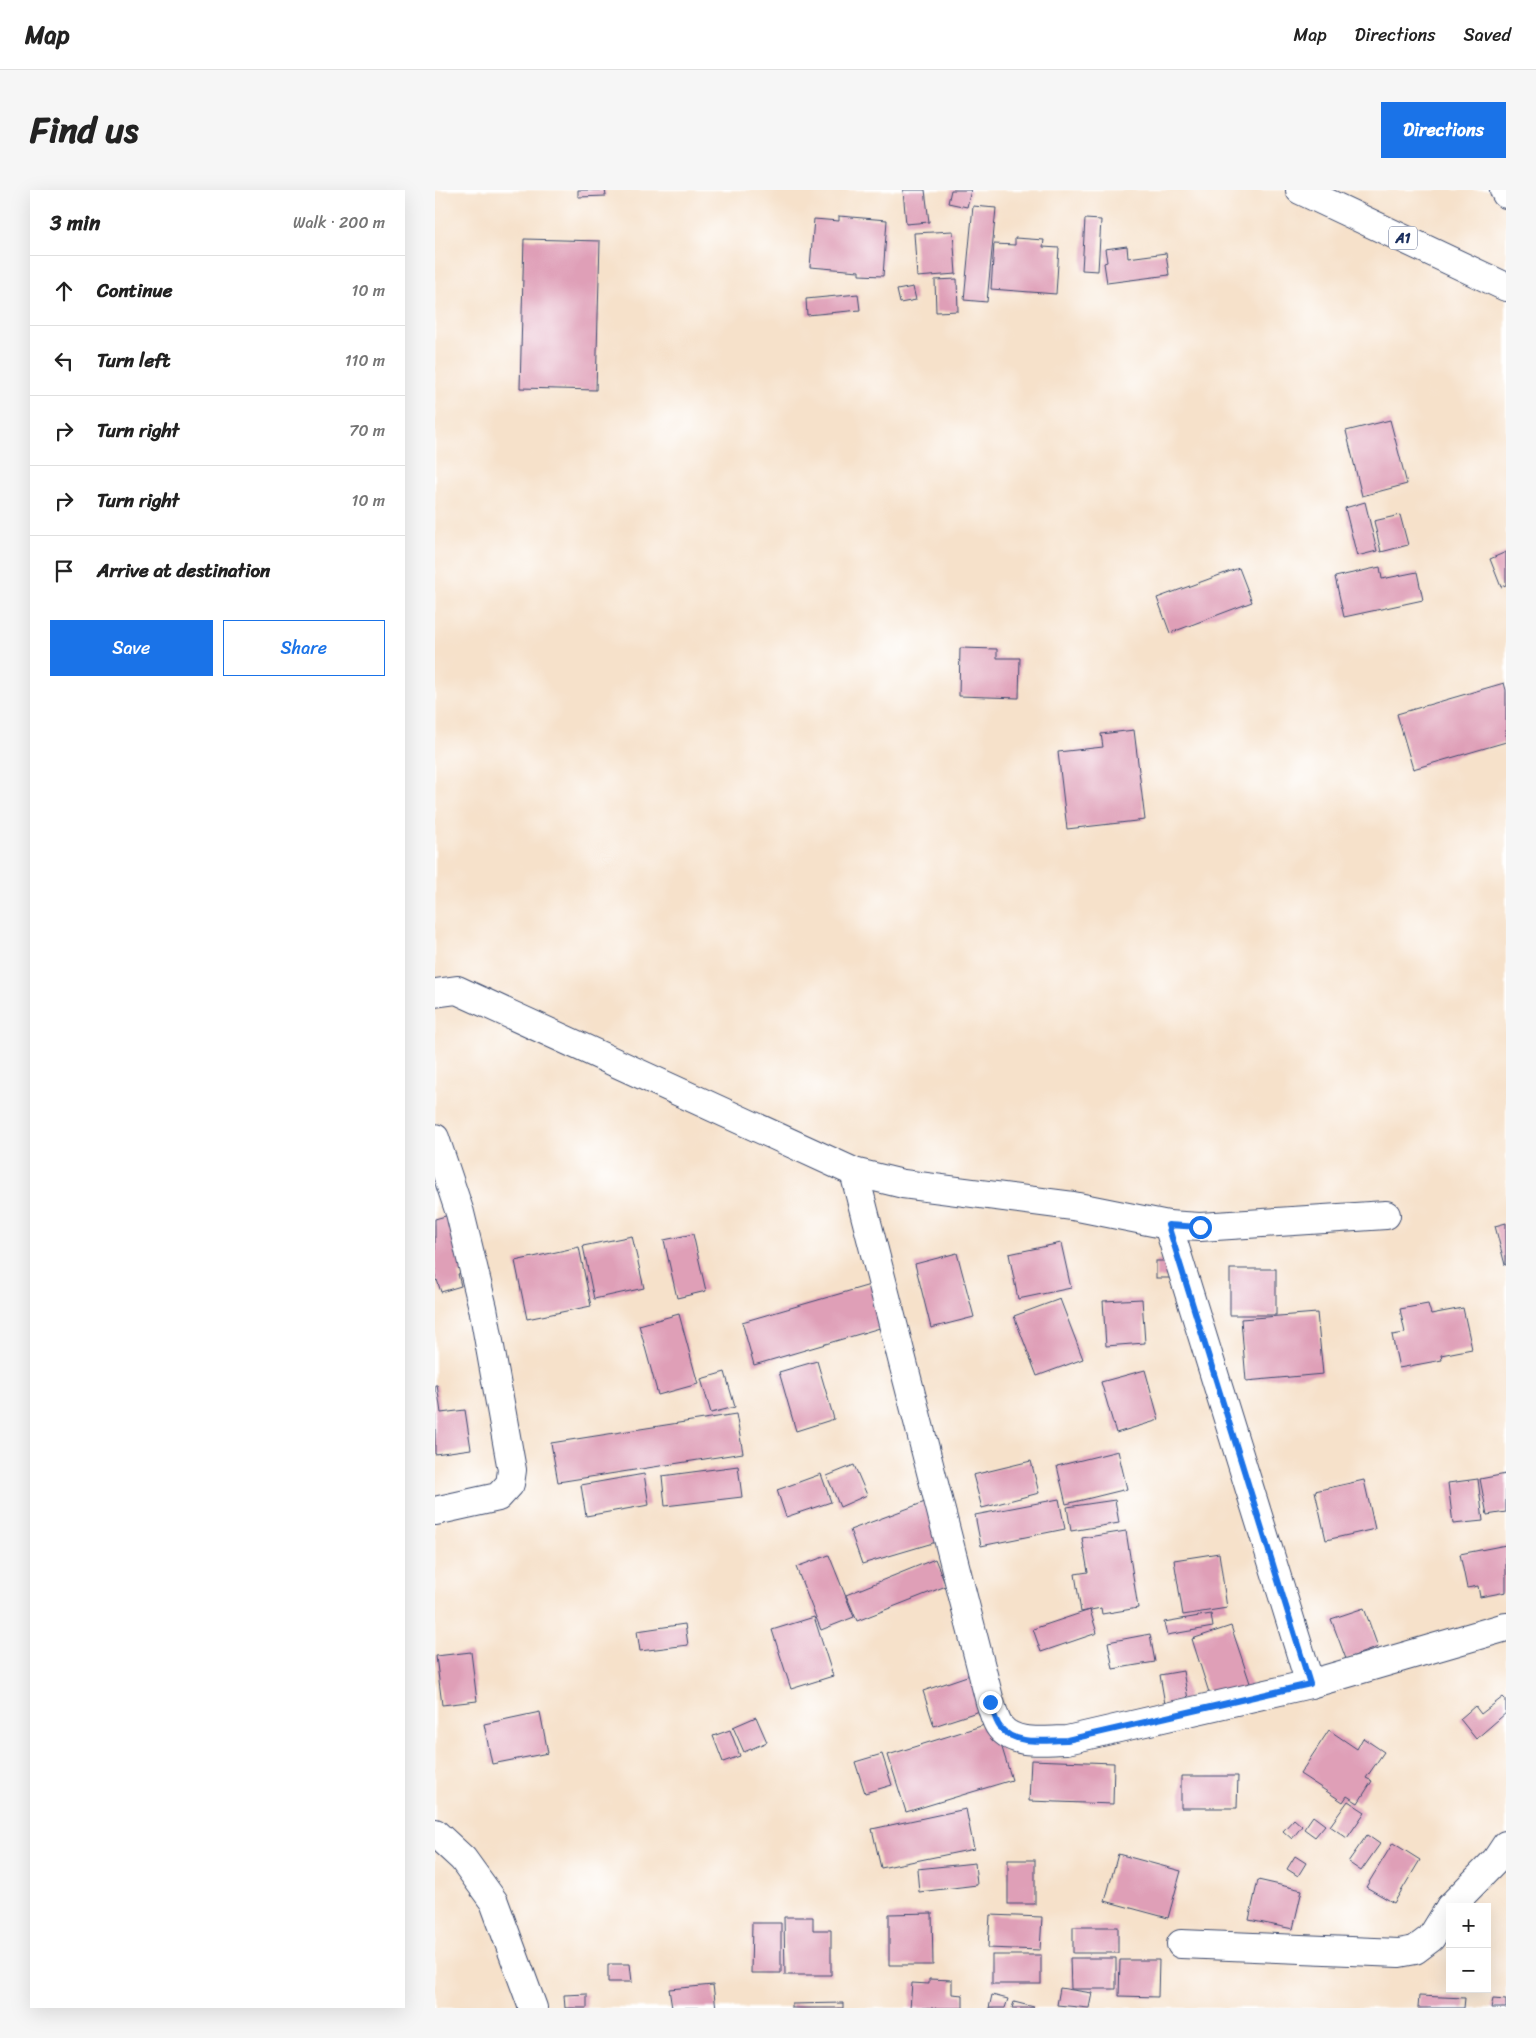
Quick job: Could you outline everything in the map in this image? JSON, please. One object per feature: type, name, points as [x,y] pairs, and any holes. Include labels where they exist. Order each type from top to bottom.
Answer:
[{"type":"main road","name":"A1","points":[[1300,190],[1506,287]]},
{"type":"main road","points":[[1504,190],[1506,194]]},
{"type":"main road","points":[[435,993],[457,990],[854,1172],[903,1184],[1073,1206],[1168,1225],[1200,1227],[1386,1215]]},
{"type":"main road","points":[[435,1138],[460,1212],[483,1308],[513,1470],[511,1484],[498,1497],[435,1511]]},
{"type":"main road","points":[[854,1172],[990,1702],[1000,1727],[1013,1738],[1034,1741],[1067,1740],[1310,1684],[1506,1627]]},
{"type":"main road","points":[[1168,1225],[1310,1684]]},
{"type":"main road","points":[[435,1833],[463,1859],[494,1902],[533,2008]]},
{"type":"main road","points":[[1454,1903],[1496,1860],[1506,1845]]},
{"type":"main road","points":[[1181,1944],[1399,1954],[1415,1950],[1431,1938],[1446,1914]]},
{"type":"building","points":[[578,190],[605,190],[606,196],[578,197]]},
{"type":"building","points":[[903,190],[925,190],[929,222],[906,224]]},
{"type":"building","points":[[951,190],[971,190],[967,207],[948,203]]},
{"type":"building","points":[[973,206],[996,208],[987,302],[964,300]]},
{"type":"building","points":[[839,216],[887,220],[883,276],[859,275],[859,271],[810,267],[814,219],[839,221]]},
{"type":"building","points":[[1085,219],[1101,220],[1098,271],[1082,270]]},
{"type":"building","points":[[953,231],[956,274],[917,277],[914,233]]},
{"type":"building","points":[[1015,238],[1044,240],[1043,247],[1059,248],[1056,294],[991,289],[994,244],[1015,245]]},
{"type":"building","points":[[524,239],[600,241],[596,390],[520,388]]},
{"type":"building","points":[[1127,246],[1128,258],[1166,253],[1169,275],[1107,283],[1104,263],[1107,262],[1105,249]]},
{"type":"building","points":[[957,279],[958,311],[936,312],[935,280]]},
{"type":"building","points":[[913,287],[916,300],[900,303],[897,290]]},
{"type":"building","points":[[858,294],[860,310],[807,315],[806,299]]},
{"type":"building","points":[[1390,420],[1407,484],[1362,496],[1346,431]]},
{"type":"building","points":[[1365,502],[1377,551],[1357,556],[1345,508]]},
{"type":"building","points":[[1400,515],[1408,545],[1381,552],[1374,521]]},
{"type":"building","points":[[1506,552],[1506,585],[1501,587],[1490,559]]},
{"type":"building","points":[[1380,567],[1382,579],[1417,572],[1423,600],[1344,617],[1335,577]]},
{"type":"building","points":[[1239,568],[1252,602],[1170,633],[1157,598]]},
{"type":"building","points":[[960,648],[997,649],[997,658],[1020,658],[1019,698],[959,696]]},
{"type":"building","points":[[1504,683],[1506,690],[1506,742],[1413,769],[1397,714]]},
{"type":"building","points":[[1134,730],[1145,820],[1067,829],[1058,752],[1103,747],[1101,734]]},
{"type":"building","points":[[449,1215],[466,1272],[458,1274],[461,1286],[441,1292],[437,1280],[435,1281],[435,1219]]},
{"type":"building","points":[[1506,1223],[1506,1265],[1505,1265],[1495,1226]]},
{"type":"building","points":[[693,1234],[706,1291],[677,1298],[664,1240]]},
{"type":"building","points":[[632,1236],[644,1288],[594,1299],[583,1246]]},
{"type":"building","points":[[1061,1243],[1071,1288],[1018,1299],[1009,1254]]},
{"type":"building","points":[[579,1247],[591,1306],[527,1319],[515,1261]]},
{"type":"building","points":[[957,1253],[974,1317],[931,1328],[915,1264]]},
{"type":"building","points":[[1156,1261],[1173,1261],[1173,1278],[1156,1278]]},
{"type":"building","points":[[1230,1269],[1276,1269],[1276,1315],[1230,1315]]},
{"type":"building","points":[[877,1283],[890,1325],[754,1365],[742,1322]]},
{"type":"building","points":[[1060,1299],[1083,1359],[1037,1376],[1014,1316]]},
{"type":"building","points":[[1142,1299],[1145,1343],[1106,1346],[1103,1301]]},
{"type":"building","points":[[1428,1304],[1431,1314],[1463,1308],[1472,1349],[1441,1355],[1442,1360],[1399,1368],[1392,1335],[1405,1333],[1400,1309]]},
{"type":"building","points":[[1317,1313],[1323,1374],[1246,1381],[1241,1319]]},
{"type":"building","points":[[679,1314],[698,1384],[658,1395],[639,1325]]},
{"type":"building","points":[[817,1361],[834,1419],[796,1431],[779,1372]]},
{"type":"building","points":[[1145,1370],[1159,1420],[1116,1433],[1101,1382]]},
{"type":"building","points":[[725,1372],[735,1407],[711,1413],[701,1379]]},
{"type":"building","points":[[435,1385],[437,1385],[441,1413],[465,1410],[471,1449],[435,1454]]},
{"type":"building","points":[[736,1414],[743,1453],[558,1482],[551,1443]]},
{"type":"building","points":[[1118,1451],[1127,1489],[1066,1504],[1057,1466]]},
{"type":"building","points":[[1031,1461],[1039,1493],[982,1508],[973,1475]]},
{"type":"building","points":[[854,1465],[867,1495],[840,1507],[827,1476]]},
{"type":"building","points":[[738,1466],[742,1497],[665,1506],[662,1476]]},
{"type":"building","points":[[644,1474],[649,1505],[586,1516],[581,1485]]},
{"type":"building","points":[[821,1474],[831,1502],[786,1517],[777,1490]]},
{"type":"building","points":[[1506,1474],[1506,1512],[1487,1515],[1480,1479]]},
{"type":"building","points":[[1478,1479],[1483,1521],[1453,1524],[1448,1483]]},
{"type":"building","points":[[1364,1480],[1375,1529],[1326,1540],[1315,1491]]},
{"type":"building","points":[[933,1499],[943,1540],[862,1564],[850,1530]]},
{"type":"building","points":[[1059,1499],[1065,1529],[981,1546],[975,1515]]},
{"type":"building","points":[[1115,1500],[1119,1523],[1071,1531],[1067,1507]]},
{"type":"building","points":[[1126,1531],[1138,1608],[1102,1614],[1101,1608],[1081,1612],[1075,1574],[1088,1572],[1082,1538]]},
{"type":"building","points":[[1506,1545],[1506,1592],[1480,1597],[1478,1586],[1467,1588],[1460,1554]]},
{"type":"building","points":[[1219,1553],[1227,1608],[1183,1615],[1174,1560]]},
{"type":"building","points":[[829,1555],[854,1617],[821,1630],[796,1567]]},
{"type":"building","points":[[935,1559],[946,1586],[857,1621],[846,1595]]},
{"type":"building","points":[[1364,1608],[1378,1647],[1346,1659],[1331,1619]]},
{"type":"building","points":[[1090,1610],[1097,1633],[1041,1652],[1033,1629]]},
{"type":"building","points":[[1211,1614],[1213,1627],[1167,1635],[1164,1622]]},
{"type":"building","points":[[814,1617],[833,1676],[791,1689],[772,1630]]},
{"type":"building","points":[[685,1624],[688,1645],[640,1651],[637,1631]]},
{"type":"building","points":[[1231,1626],[1252,1689],[1212,1702],[1192,1639]]},
{"type":"building","points":[[1150,1634],[1155,1662],[1113,1669],[1108,1642]]},
{"type":"building","points":[[471,1652],[477,1701],[442,1705],[436,1656]]},
{"type":"building","points":[[1183,1671],[1188,1699],[1165,1704],[1160,1675]]},
{"type":"building","points":[[970,1675],[983,1710],[934,1726],[923,1691]]},
{"type":"building","points":[[1503,1697],[1506,1700],[1506,1713],[1476,1739],[1460,1719],[1475,1706],[1481,1714]]},
{"type":"building","points":[[540,1712],[548,1753],[492,1764],[484,1724]]},
{"type":"building","points":[[756,1717],[767,1742],[744,1752],[733,1727]]},
{"type":"building","points":[[994,1722],[1012,1780],[906,1812],[888,1755]]},
{"type":"building","points":[[730,1730],[740,1756],[723,1762],[713,1736]]},
{"type":"building","points":[[1329,1730],[1357,1749],[1363,1738],[1384,1752],[1366,1778],[1372,1781],[1358,1803],[1347,1796],[1343,1802],[1300,1774]]},
{"type":"building","points":[[882,1754],[892,1785],[865,1793],[855,1762]]},
{"type":"building","points":[[1031,1760],[1114,1763],[1113,1804],[1029,1801]]},
{"type":"building","points":[[1181,1776],[1238,1776],[1237,1808],[1181,1808]]},
{"type":"building","points":[[1348,1801],[1365,1812],[1347,1838],[1330,1826]]},
{"type":"building","points":[[966,1809],[974,1849],[881,1868],[872,1829]]},
{"type":"building","points":[[1313,1816],[1325,1825],[1315,1837],[1304,1829]]},
{"type":"building","points":[[1294,1819],[1302,1826],[1292,1839],[1283,1831]]},
{"type":"building","points":[[1367,1835],[1380,1844],[1361,1871],[1348,1862]]},
{"type":"building","points":[[1393,1843],[1420,1860],[1394,1903],[1366,1887]]},
{"type":"building","points":[[1118,1854],[1181,1871],[1168,1918],[1105,1901]]},
{"type":"building","points":[[1295,1856],[1306,1863],[1298,1876],[1287,1869]]},
{"type":"building","points":[[1008,1860],[1035,1860],[1035,1904],[1008,1904]]},
{"type":"building","points":[[975,1863],[977,1885],[919,1892],[917,1869]]},
{"type":"building","points":[[1258,1880],[1302,1890],[1293,1929],[1249,1920]]},
{"type":"building","points":[[932,1913],[933,1965],[889,1965],[889,1914]]},
{"type":"building","points":[[990,1915],[1042,1917],[1040,1950],[988,1948]]},
{"type":"building","points":[[784,1917],[813,1917],[813,1930],[831,1930],[831,1975],[785,1975]]},
{"type":"building","points":[[752,1923],[781,1923],[781,1973],[751,1973]]},
{"type":"building","points":[[1073,1927],[1118,1927],[1118,1953],[1073,1953]]},
{"type":"building","points":[[992,1955],[1041,1955],[1041,1984],[992,1984]]},
{"type":"building","points":[[1070,1958],[1116,1958],[1116,1989],[1071,1989]]},
{"type":"building","points":[[1120,1960],[1159,1960],[1158,1997],[1119,1996]]},
{"type":"building","points":[[608,1964],[630,1964],[632,1982],[608,1982]]},
{"type":"building","points":[[929,1979],[952,1980],[952,1994],[963,1995],[963,2008],[910,2008],[912,1983],[929,1984]]},
{"type":"building","points":[[713,1985],[716,2008],[672,2008],[669,1989]]},
{"type":"building","points":[[1060,1988],[1092,1993],[1089,2008],[1057,2005]]},
{"type":"building","points":[[587,1994],[587,2008],[565,2008],[564,1995]]},
{"type":"building","points":[[992,1995],[1008,1999],[1005,2008],[989,2008]]},
{"type":"building","points":[[1419,1996],[1465,1998],[1464,2008],[1418,2008]]},
{"type":"building","points":[[1493,1999],[1506,2000],[1506,2008],[1491,2008]]},
{"type":"building","points":[[1014,2002],[1034,2007],[1012,2008]]},
{"type":"building","points":[[843,2003],[843,2008],[792,2008],[792,2004]]},
{"type":"route","points":[[990,1702],[1000,1727],[1013,1738],[1034,1741],[1067,1740],[1310,1684],[1168,1225],[1200,1227]]}]
